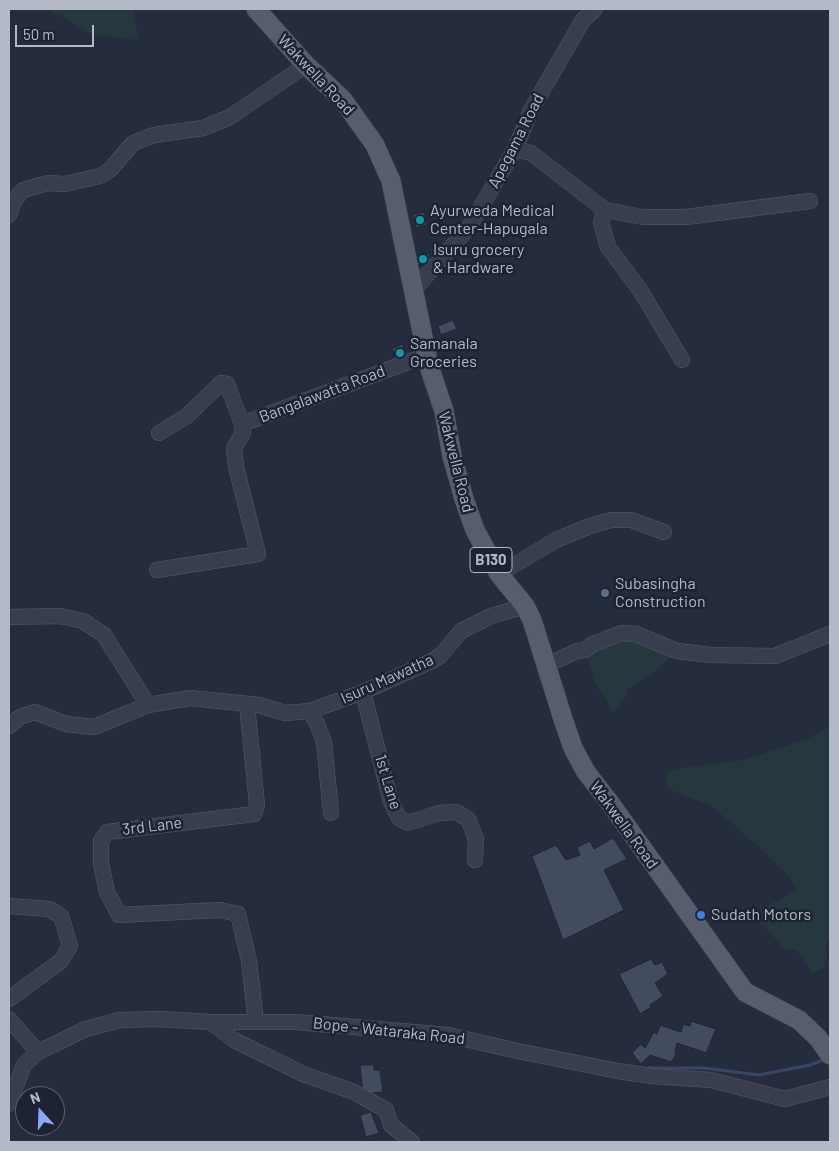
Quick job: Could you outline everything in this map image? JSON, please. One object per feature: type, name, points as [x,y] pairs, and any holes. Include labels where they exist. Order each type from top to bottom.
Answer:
[{"type":"main road","name":"Wakwella Road","points":[[256,9],[306,65],[343,100],[375,145],[392,181],[412,292],[427,355],[444,411],[464,499],[475,530],[499,574],[525,606],[547,665],[573,748],[586,772],[745,992],[799,1020],[818,1038],[830,1055]]},
{"type":"street","name":"Apegama Road","points":[[412,292],[469,227],[515,149],[531,110],[583,20],[595,9]]},
{"type":"street","points":[[9,215],[14,201],[23,190],[48,183],[65,184],[100,176],[110,170],[133,143],[154,135],[203,128],[230,117],[306,65]]},
{"type":"street","points":[[515,149],[531,153],[605,210],[643,217],[686,217],[810,201]]},
{"type":"street","points":[[605,210],[601,222],[608,248],[640,290],[682,360]]},
{"type":"street","name":"Bangalawatta Road","points":[[157,570],[258,554],[236,467],[234,448],[243,433],[242,424],[427,355]]},
{"type":"street","points":[[159,433],[186,416],[221,383],[227,384],[242,424]]},
{"type":"street","points":[[499,574],[556,540],[610,520],[632,520],[664,532]]},
{"type":"street","name":"Isuru Mawatha","points":[[9,726],[20,717],[36,712],[66,724],[94,728],[148,705],[190,698],[259,706],[285,713],[310,711],[363,692],[432,661],[442,655],[461,631],[491,616],[525,606]]},
{"type":"street","points":[[9,617],[60,616],[83,622],[104,635],[148,705]]},
{"type":"street","points":[[547,665],[622,633],[636,634],[677,651],[711,655],[775,656],[830,634]]},
{"type":"street","name":"1st Lane","points":[[363,692],[391,802],[399,818],[408,823],[439,813],[456,812],[468,819],[476,839],[475,860]]},
{"type":"street","name":"3rd Lane","points":[[240,704],[257,805],[254,814],[107,832],[100,840],[107,892],[119,916],[220,910],[238,914],[249,961],[256,1022]]},
{"type":"street","points":[[310,711],[324,742],[331,813]]},
{"type":"street","points":[[9,906],[49,909],[61,916],[70,946],[61,961],[9,999]]},
{"type":"street","points":[[9,1019],[38,1052]]},
{"type":"street","name":"Bope - Wataraka Road","points":[[9,1104],[24,1065],[38,1052],[86,1029],[120,1020],[159,1019],[211,1022],[323,1023],[448,1034],[513,1050],[618,1071],[652,1076],[711,1080],[784,1099],[830,1087]]},
{"type":"street","points":[[211,1022],[234,1040],[303,1074],[354,1092],[386,1110],[391,1125],[412,1142]]},
{"type":"shaded area","points":[[47,9],[134,9],[138,40],[94,35]]},
{"type":"shaded area","points":[[622,633],[677,651],[659,668],[628,689],[625,698],[613,713],[596,684],[585,650]]},
{"type":"shaded area","points":[[830,727],[830,936],[825,947],[827,958],[822,970],[812,973],[796,950],[783,949],[770,932],[755,919],[761,910],[792,892],[795,888],[791,879],[759,847],[713,807],[667,788],[666,781],[667,771],[744,760],[809,738]]},
{"type":"building","name":"Ayurweda Medical Center-Hapugala","points":[[424,212],[427,225],[416,228],[413,214]]},
{"type":"building","name":"Isuru grocery & Hardware","points":[[429,253],[431,262],[417,265],[415,256]]},
{"type":"building","points":[[453,320],[457,329],[441,335],[438,326]]},
{"type":"building","points":[[416,342],[419,351],[413,353],[410,344]]},
{"type":"building","name":"Samanala Groceries","points":[[402,344],[408,358],[398,362],[392,349]]},
{"type":"building","points":[[613,838],[627,859],[604,870],[624,910],[563,940],[532,856],[556,845],[566,860],[580,855],[577,847],[590,841],[594,849]]},
{"type":"building","points":[[651,959],[655,965],[662,962],[668,974],[655,983],[663,996],[640,1014],[619,974]]},
{"type":"building","points":[[691,1021],[716,1029],[706,1053],[677,1043],[676,1055],[671,1062],[650,1055],[641,1064],[632,1053],[641,1044],[645,1048],[654,1032],[657,1034],[660,1025],[681,1032],[683,1024],[690,1026]]},
{"type":"building","points":[[360,1065],[374,1065],[374,1070],[380,1070],[383,1092],[363,1094]]},
{"type":"building","points":[[371,1112],[379,1133],[366,1137],[360,1115]]},
{"type":"waterway","points":[[648,1068],[704,1068],[759,1075],[810,1065],[823,1060]]},
{"type":"place","name":"Ayurweda Medical Center-Hapugala","points":[[420,220]]},
{"type":"place","name":"Isuru grocery & Hardware","points":[[423,259]]},
{"type":"place","name":"Samanala Groceries","points":[[400,353]]},
{"type":"place","name":"Subasingha Construction","points":[[605,593]]},
{"type":"place","name":"Sudath Motors","points":[[701,915]]}]
